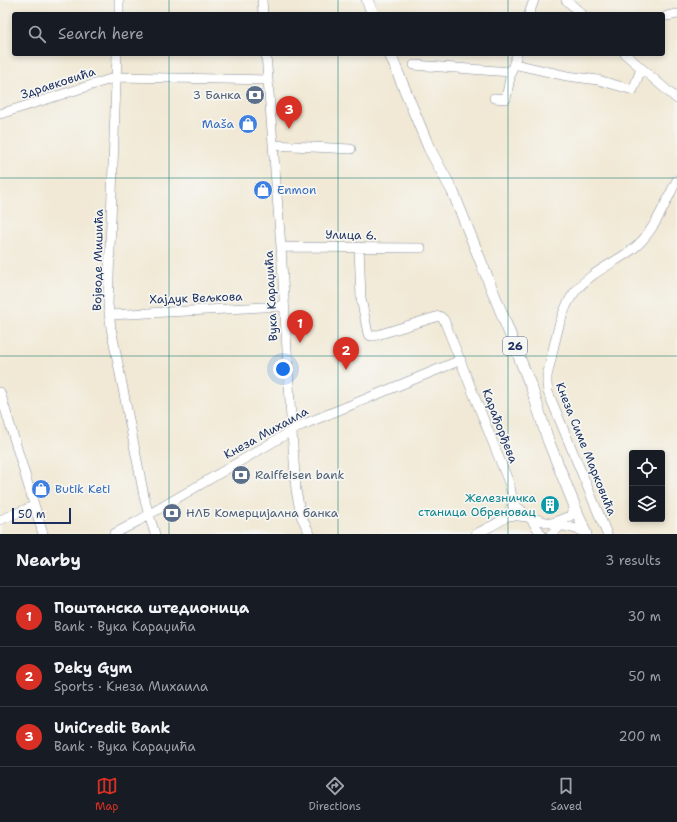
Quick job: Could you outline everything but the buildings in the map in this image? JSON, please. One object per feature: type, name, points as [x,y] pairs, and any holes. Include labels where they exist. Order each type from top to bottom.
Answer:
[{"type":"main road","points":[[368,0],[372,12]]},
{"type":"main road","name":"26","points":[[391,56],[429,148],[453,192],[532,389],[548,440],[586,533]]},
{"type":"street","points":[[119,0],[119,12]]},
{"type":"street","points":[[262,0],[263,12]]},
{"type":"street","points":[[530,12],[534,0]]},
{"type":"street","points":[[566,0],[580,12]]},
{"type":"street","points":[[667,16],[677,14]]},
{"type":"street","name":"Војводе Мишића","points":[[118,56],[108,277],[109,315],[148,515],[155,534]]},
{"type":"street","name":"Вука Караџића","points":[[266,56],[281,246],[292,431],[298,500],[303,522],[310,534]]},
{"type":"street","points":[[494,98],[506,99],[516,56]]},
{"type":"street","points":[[627,56],[677,99]]},
{"type":"street","points":[[414,65],[513,68],[598,80],[634,90],[641,69]]},
{"type":"street","name":"Здравковића","points":[[0,114],[117,77],[268,80]]},
{"type":"street","points":[[273,145],[351,149]]},
{"type":"street","name":"Кнеза Симе Марковића","points":[[607,534],[548,392],[547,376],[561,319],[574,293],[593,275],[633,249],[639,243],[654,224],[677,180]]},
{"type":"street","name":"Улица 6.","points":[[281,246],[422,248]]},
{"type":"street","name":"Карађорђева","points":[[359,248],[361,298],[368,334],[374,336],[439,316],[444,320],[509,483],[512,494],[512,502]]},
{"type":"street","name":"Хајдук Вељкова","points":[[109,315],[284,306]]},
{"type":"street","name":"Кнеза Михаила","points":[[114,534],[315,419],[461,360]]},
{"type":"street","points":[[0,392],[43,534]]},
{"type":"street","points":[[506,516],[512,502],[528,516],[541,534]]},
{"type":"street","points":[[0,520],[34,506]]},
{"type":"street","points":[[552,522],[570,516],[575,507]]},
{"type":"street","points":[[476,534],[506,516],[518,515],[571,526],[586,533]]},
{"type":"street","points":[[551,534],[562,525]]},
{"type":"place","name":"3 Банка","points":[[255,95]]},
{"type":"place","name":"Maša","points":[[248,124]]},
{"type":"place","name":"UniCredit Bank","points":[[289,129]]},
{"type":"place","name":"Enmon","points":[[263,190]]},
{"type":"place","name":"Поштанска штедионица","points":[[300,343]]},
{"type":"place","name":"Deky Gym","points":[[346,370]]},
{"type":"place","name":"Raiffeisen bank","points":[[241,475]]},
{"type":"place","name":"Butik Keti","points":[[41,489]]},
{"type":"place","name":"Железничка станица Обреновац","points":[[550,505]]},
{"type":"place","name":"НЛБ Комерцијална банка","points":[[172,513]]}]
